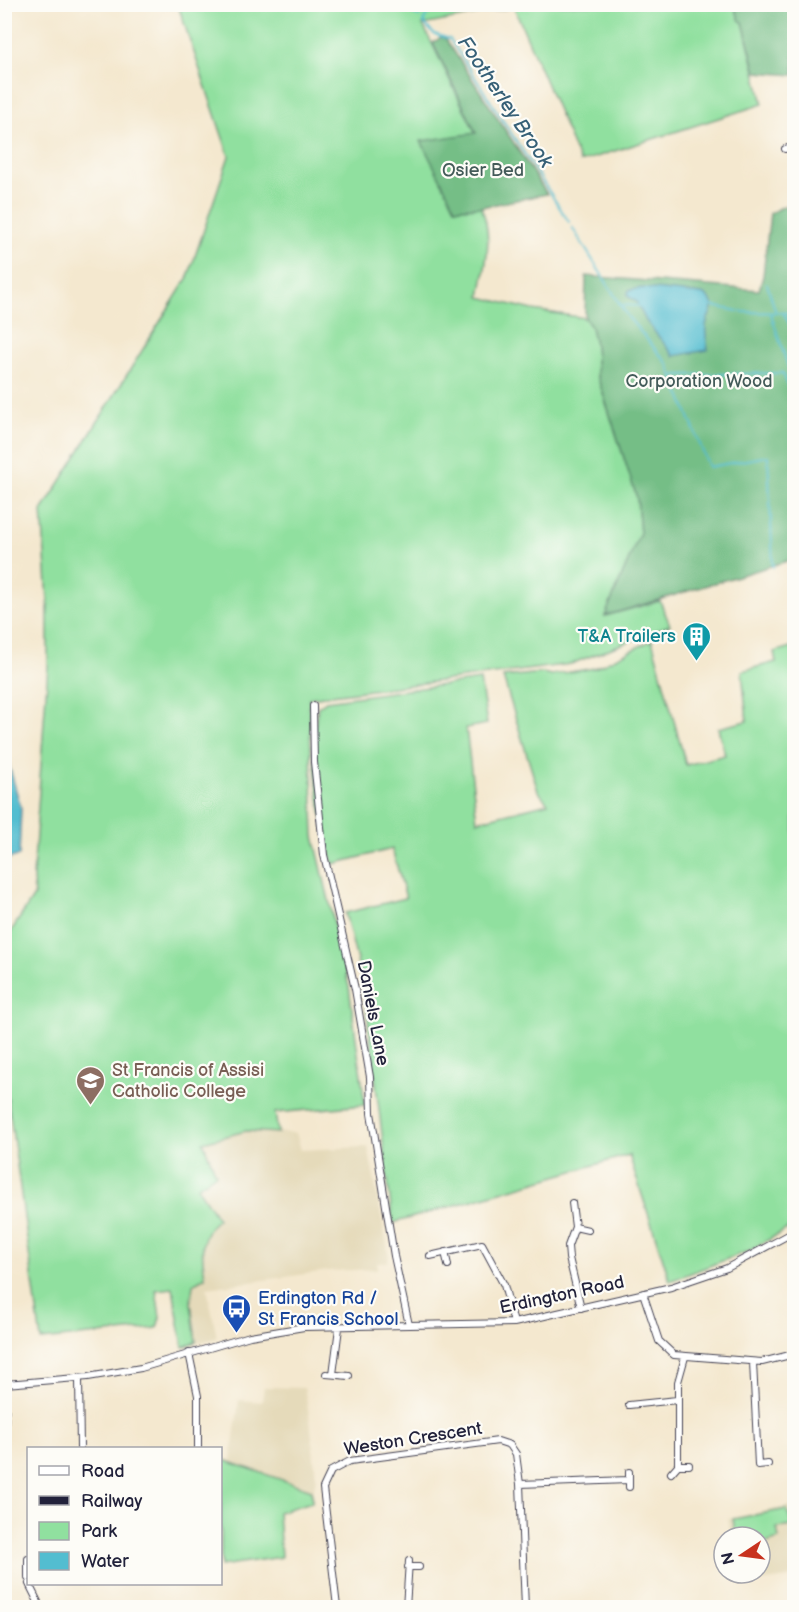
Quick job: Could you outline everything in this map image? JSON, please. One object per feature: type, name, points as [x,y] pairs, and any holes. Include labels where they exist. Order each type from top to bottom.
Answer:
[{"type":"street","points":[[785,149],[795,146]]},
{"type":"street","name":"Daniels Lane","points":[[313,706],[314,762],[324,855],[355,989],[370,1077],[371,1113],[394,1256],[410,1325]]},
{"type":"street","points":[[572,1203],[575,1227],[568,1246],[569,1258],[581,1308]]},
{"type":"street","points":[[575,1227],[588,1230]]},
{"type":"street","name":"Erdington Road","points":[[4,1384],[79,1378],[141,1368],[261,1334],[304,1327],[514,1323],[643,1293],[727,1268],[795,1232]]},
{"type":"street","points":[[430,1256],[482,1244],[504,1285],[514,1323]]},
{"type":"street","points":[[445,1252],[448,1265]]},
{"type":"street","points":[[643,1293],[658,1341],[674,1355],[753,1362],[768,1361],[795,1354]]},
{"type":"street","points":[[339,1328],[330,1374],[349,1376]]},
{"type":"street","points":[[189,1353],[198,1396],[198,1447]]},
{"type":"street","points":[[671,1473],[678,1465],[678,1382],[684,1357]]},
{"type":"street","points":[[753,1362],[758,1465],[768,1464]]},
{"type":"street","points":[[79,1378],[80,1447]]},
{"type":"street","points":[[629,1405],[677,1400]]},
{"type":"street","name":"Weston Crescent","points":[[337,1607],[323,1488],[329,1474],[338,1466],[353,1460],[498,1441],[510,1445],[516,1454],[520,1484],[525,1608]]},
{"type":"street","points":[[678,1465],[689,1465]]},
{"type":"street","points":[[520,1484],[629,1483],[629,1472]]},
{"type":"street","points":[[406,1608],[409,1564],[419,1567]]},
{"type":"street","points":[[30,1585],[41,1608]]},
{"type":"street","points":[[326,1608],[350,1608]]},
{"type":"shaded area","name":"St Francis of Assisi Catholic College","points":[[4,942],[183,1146],[246,1131],[296,1133],[301,1150],[368,1147],[389,1257],[387,1262],[377,1263],[377,1269],[327,1271],[207,1288],[217,1338],[183,1347],[173,1288],[156,1290],[160,1317],[157,1328],[41,1340],[5,1078]]},
{"type":"shaded area","points":[[264,1387],[304,1388],[316,1477],[312,1502],[278,1512],[281,1557],[222,1566],[222,1459],[231,1461],[239,1400],[262,1402]]},
{"type":"shaded area","points":[[794,1505],[794,1577],[772,1580],[772,1525],[729,1525],[728,1519]]},
{"type":"green space","points":[[178,5],[734,5],[743,22],[763,104],[580,162],[514,7],[423,25],[476,134],[422,141],[455,208],[481,207],[488,240],[480,297],[533,310],[585,318],[591,327],[595,344],[597,375],[637,498],[640,533],[605,616],[660,601],[670,625],[571,664],[309,698],[314,836],[349,987],[365,1105],[275,1113],[278,1133],[246,1131],[203,1142],[216,1174],[197,1187],[218,1219],[204,1238],[205,1277],[193,1284],[191,1302],[196,1342],[183,1347],[173,1288],[156,1290],[160,1317],[157,1328],[41,1340],[5,1078],[4,942],[34,896],[33,877],[48,665],[48,601],[42,511],[188,277],[229,156]]},
{"type":"green space","points":[[734,5],[794,5],[794,75],[756,72],[743,22],[740,21]]},
{"type":"green space","name":"Osier Bed","points":[[441,37],[446,39],[547,194],[481,207],[455,208],[421,141],[476,133],[433,43]]},
{"type":"green space","name":"Corporation Wood","points":[[793,202],[794,559],[605,616],[640,533],[637,498],[597,375],[595,344],[591,327],[585,318],[586,276],[759,290],[763,276],[770,213]]},
{"type":"green space","points":[[652,640],[686,765],[725,755],[718,728],[747,721],[742,671],[776,662],[774,652],[794,646],[794,1225],[751,1250],[670,1281],[629,1155],[393,1223],[364,988],[345,913],[406,898],[392,849],[333,864],[320,806],[314,744],[318,707],[326,701],[480,680],[487,724],[466,728],[477,821],[548,803],[538,791],[503,677],[543,673],[551,675],[595,668]]},
{"type":"green space","points":[[222,1459],[312,1490],[312,1502],[278,1512],[281,1557],[222,1566]]},
{"type":"green space","points":[[787,1509],[792,1526],[777,1528],[779,1539],[772,1541],[772,1525],[734,1525],[733,1519]]},
{"type":"water","points":[[644,288],[702,294],[708,297],[712,309],[706,326],[708,350],[674,356],[646,321],[636,301],[627,296],[629,290]]},
{"type":"water","points":[[5,751],[21,808],[19,856],[5,859]]},
{"type":"waterway","points":[[397,4],[419,16]]},
{"type":"waterway","name":"Footherley Brook","points":[[435,4],[423,22],[434,34],[450,39],[569,222]]},
{"type":"waterway","name":"Footherley Brook","points":[[572,227],[628,317],[668,364],[709,467],[768,456],[773,567]]},
{"type":"waterway","points":[[767,284],[776,313]]},
{"type":"waterway","points":[[620,305],[640,306]]},
{"type":"waterway","points":[[712,306],[738,311]]},
{"type":"waterway","points":[[741,312],[794,313]]},
{"type":"waterway","points":[[771,314],[794,385]]},
{"type":"waterway","points":[[784,314],[794,332]]},
{"type":"waterway","points":[[675,375],[783,373],[794,402]]},
{"type":"railway","points":[[4,1323],[9,1385],[4,1601]]},
{"type":"place","name":"T&A Trailers","points":[[697,662]]},
{"type":"place","name":"St Francis of Assisi Catholic College","points":[[91,1106]]},
{"type":"place","name":"Erdington Rd / St Francis School","points":[[237,1334]]}]
